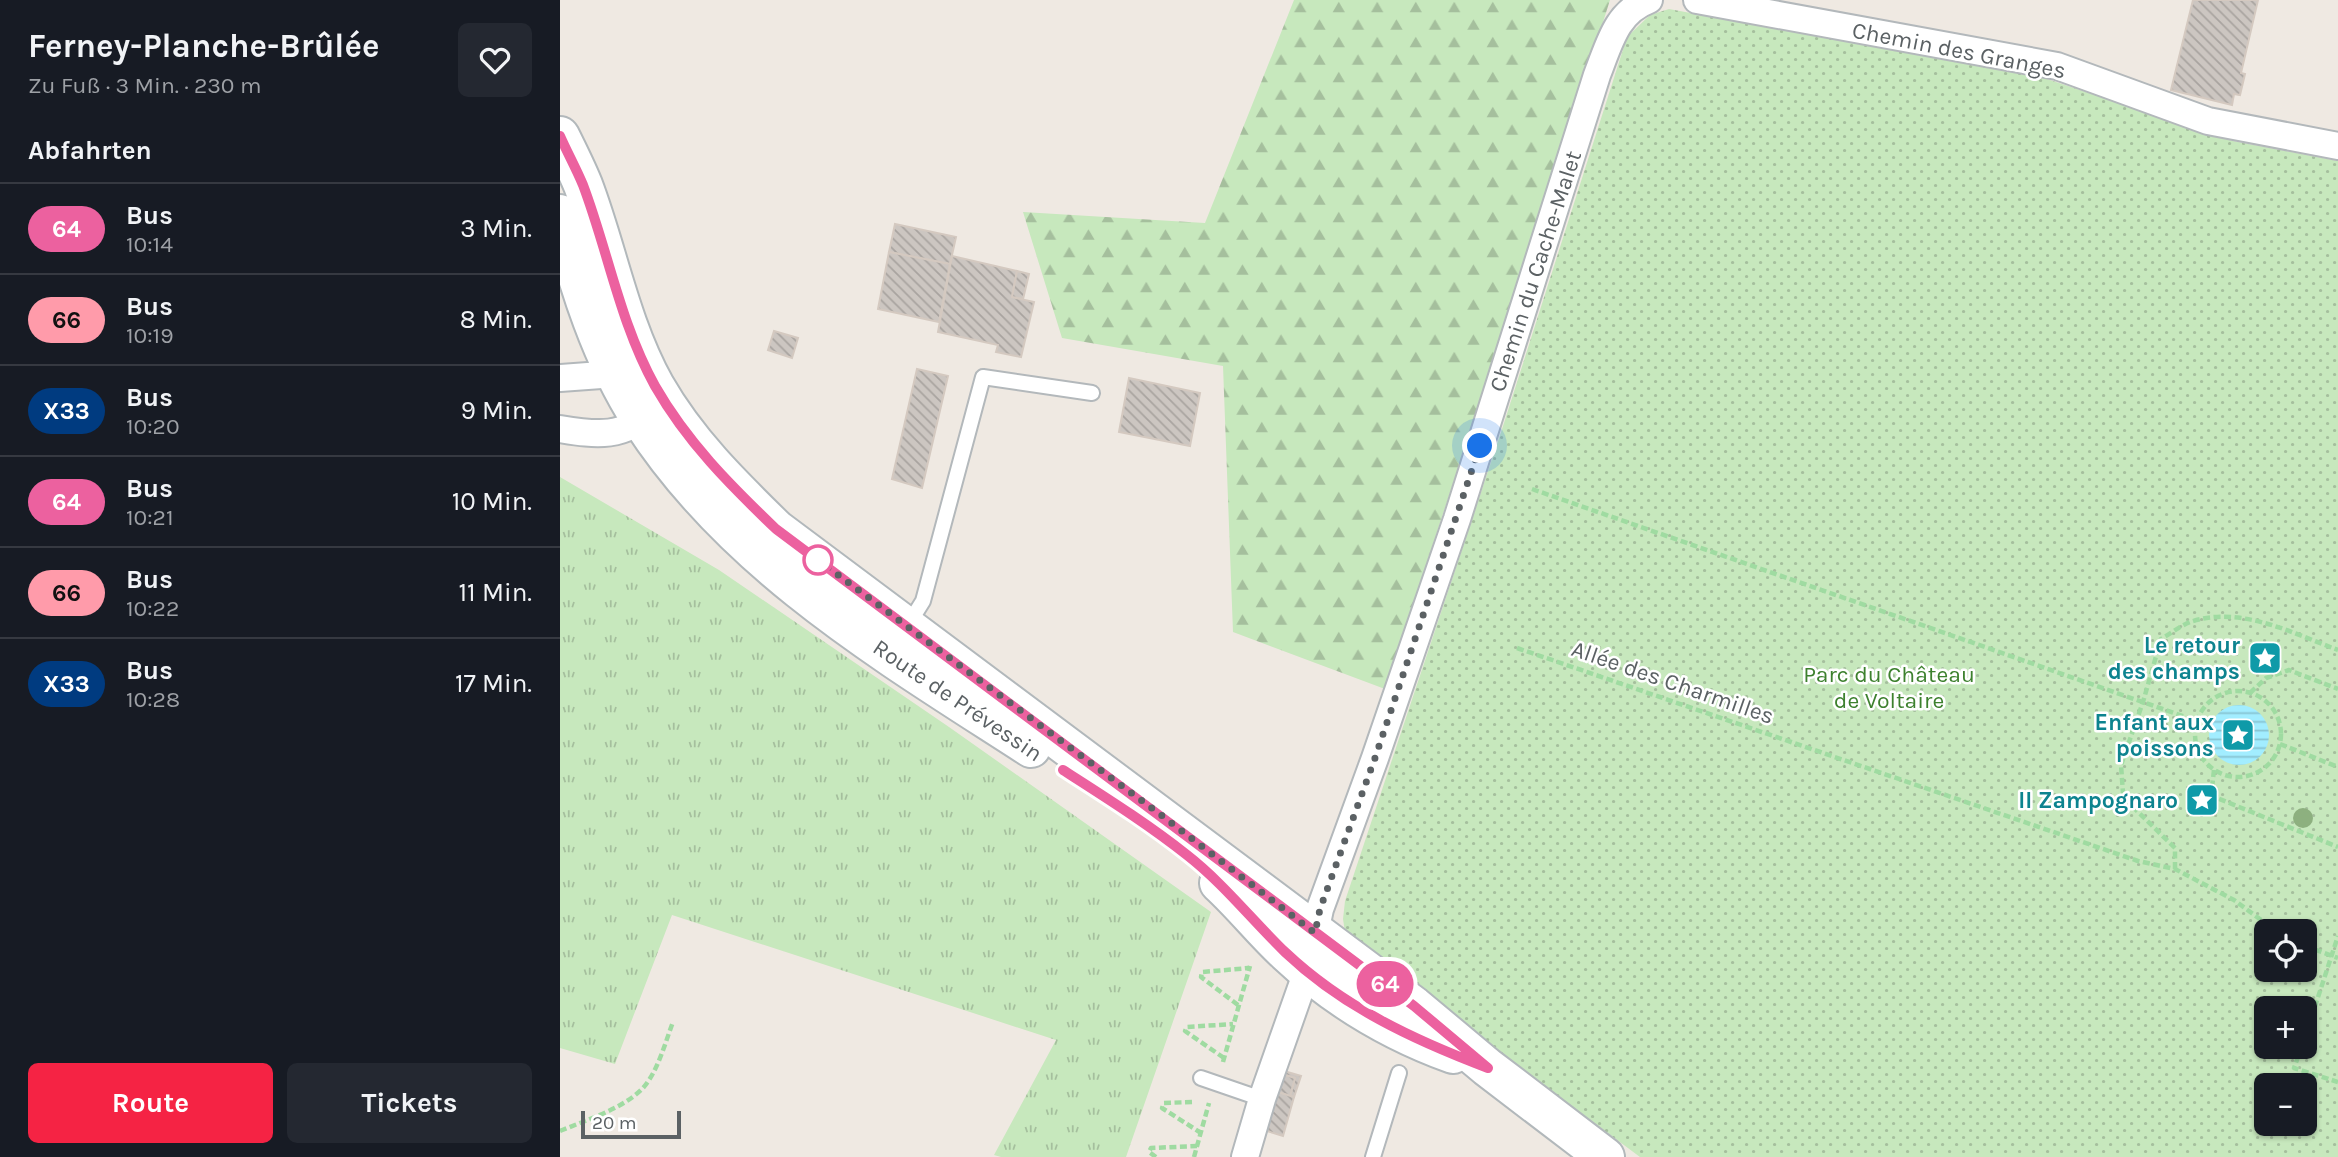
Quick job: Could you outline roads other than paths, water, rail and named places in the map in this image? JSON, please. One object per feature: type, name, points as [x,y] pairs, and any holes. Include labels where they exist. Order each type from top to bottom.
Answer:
[{"type":"main road","name":"Route de Prévessin","points":[[560,136],[583,184],[616,292],[654,384],[676,420],[703,455],[747,501],[897,641],[1179,849],[1222,887],[1307,971],[1368,1014],[1428,1045],[1488,1068]]},
{"type":"main road","name":"Route de Prévessin","points":[[561,224],[595,327],[615,374],[641,419],[686,483],[739,538],[804,593],[897,641],[1161,815],[1414,1006],[1488,1068],[1605,1157]]},
{"type":"street","name":"Chemin des Granges","points":[[1697,0],[2057,66],[2208,121],[2338,146]]},
{"type":"street","name":"Chemin du Cache-Malet","points":[[1245,1157],[1262,1099],[1307,971],[1320,909],[1457,519],[1597,75],[1615,28],[1639,5]]},
{"type":"street","points":[[560,378],[615,374],[645,380],[654,384],[657,399],[641,419],[620,430],[597,435],[560,429]]},
{"type":"lane","points":[[897,641],[923,601],[983,377],[1092,393]]},
{"type":"lane","points":[[1373,1157],[1399,1073]]},
{"type":"lane","points":[[1201,1078],[1262,1099]]},
{"type":"water","points":[[2233,705],[2245,705],[2264,718],[2269,735],[2267,747],[2256,760],[2245,765],[2233,765],[2214,752],[2209,741],[2209,729],[2222,710]]},
{"type":"place","name":"Le retour des champs","points":[[2265,658]]},
{"type":"place","name":"Enfant aux poissons","points":[[2238,735]]},
{"type":"place","name":"Il Zampognaro","points":[[2202,800]]},
{"type":"park label","name":"Parc du Château de Voltaire","points":[[1889,687]]}]
